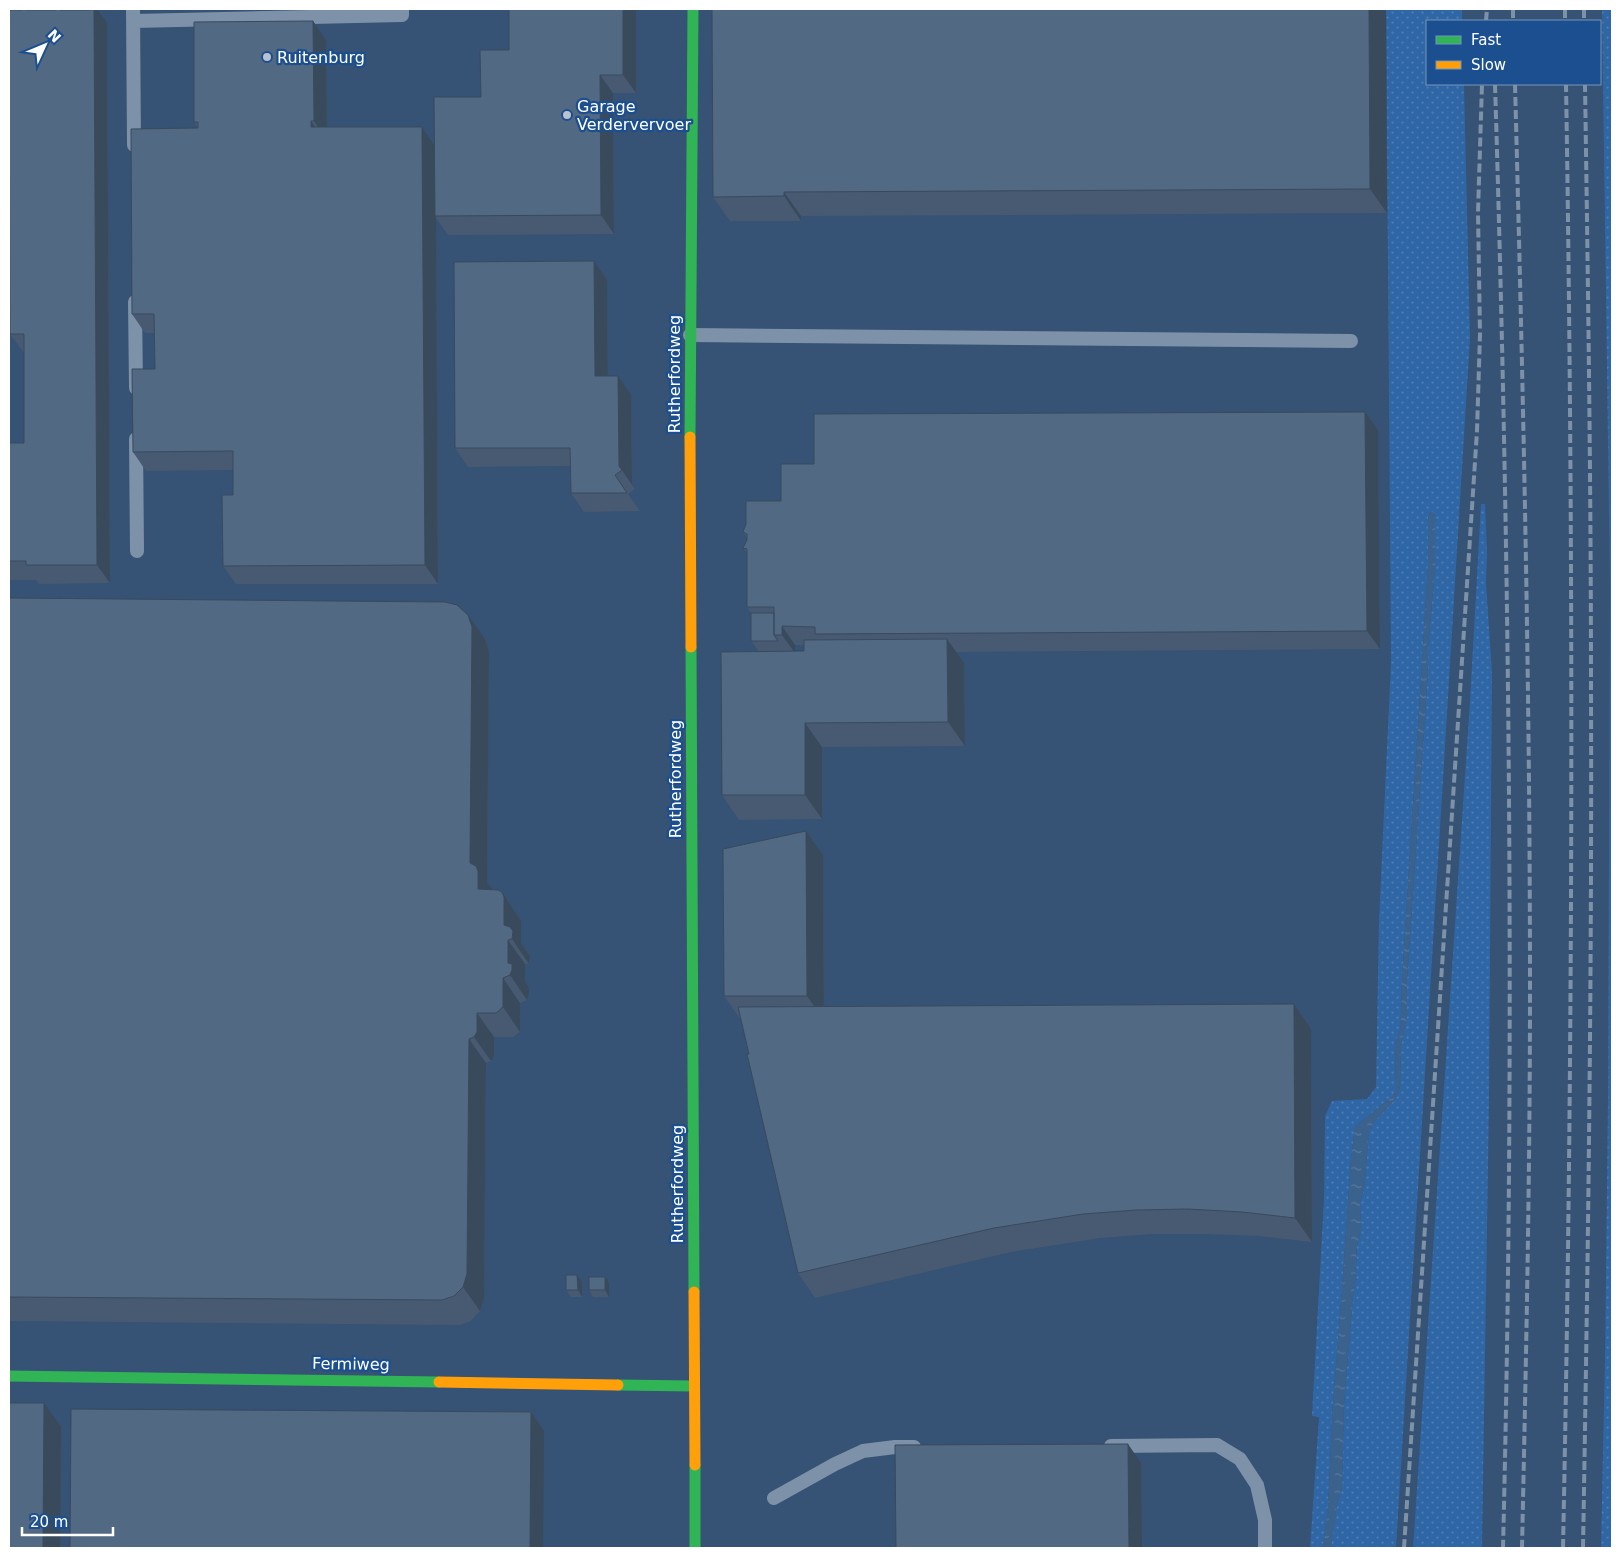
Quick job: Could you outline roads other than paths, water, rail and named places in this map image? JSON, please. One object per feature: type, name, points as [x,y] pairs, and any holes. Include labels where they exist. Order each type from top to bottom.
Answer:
[{"type":"street","name":"Rutherfordweg","points":[[693,9],[690,336],[695,1548]]},
{"type":"street","name":"Fermiweg","points":[[9,1376],[694,1386]]},
{"type":"lane","points":[[134,161],[133,15],[402,15],[402,9]]},
{"type":"lane","points":[[135,291],[136,401]]},
{"type":"lane","points":[[690,336],[1351,341]]},
{"type":"lane","points":[[136,421],[137,551]]},
{"type":"lane","points":[[1100,1446],[1217,1445],[1240,1459],[1257,1484],[1265,1520],[1265,1548]]},
{"type":"lane","points":[[774,1498],[835,1464],[863,1451],[924,1446]]},
{"type":"water","points":[[1430,512],[1433,512],[1435,517],[1435,568],[1407,980],[1407,1015],[1401,1045],[1400,1087],[1396,1098],[1374,1122],[1369,1132],[1364,1189],[1360,1202],[1361,1231],[1357,1246],[1344,1404],[1342,1488],[1337,1505],[1331,1548],[1323,1548],[1328,1506],[1333,1402],[1355,1127],[1394,1095],[1396,1087],[1395,1045],[1400,1030],[1401,1015],[1428,566],[1428,518]]},
{"type":"railway","points":[[1486,20],[1487,9]]},
{"type":"railway","points":[[1513,9],[1513,20]]},
{"type":"railway","points":[[1565,9],[1565,20]]},
{"type":"railway","points":[[1584,9],[1584,20]]},
{"type":"railway","points":[[1404,1548],[1477,431],[1480,334],[1478,212],[1482,85]]},
{"type":"railway","points":[[1495,85],[1507,633],[1510,999],[1507,1365],[1503,1548]]},
{"type":"railway","points":[[1515,85],[1526,536],[1530,876],[1529,1199],[1522,1548]]},
{"type":"railway","points":[[1563,1548],[1569,1182],[1571,816],[1569,267],[1566,85]]},
{"type":"railway","points":[[1583,1548],[1591,795],[1590,461],[1585,85]]},
{"type":"place","name":"Ruitenburg","points":[[267,57]]},
{"type":"place","name":"Garage Verdervervoer","points":[[567,115]]}]
